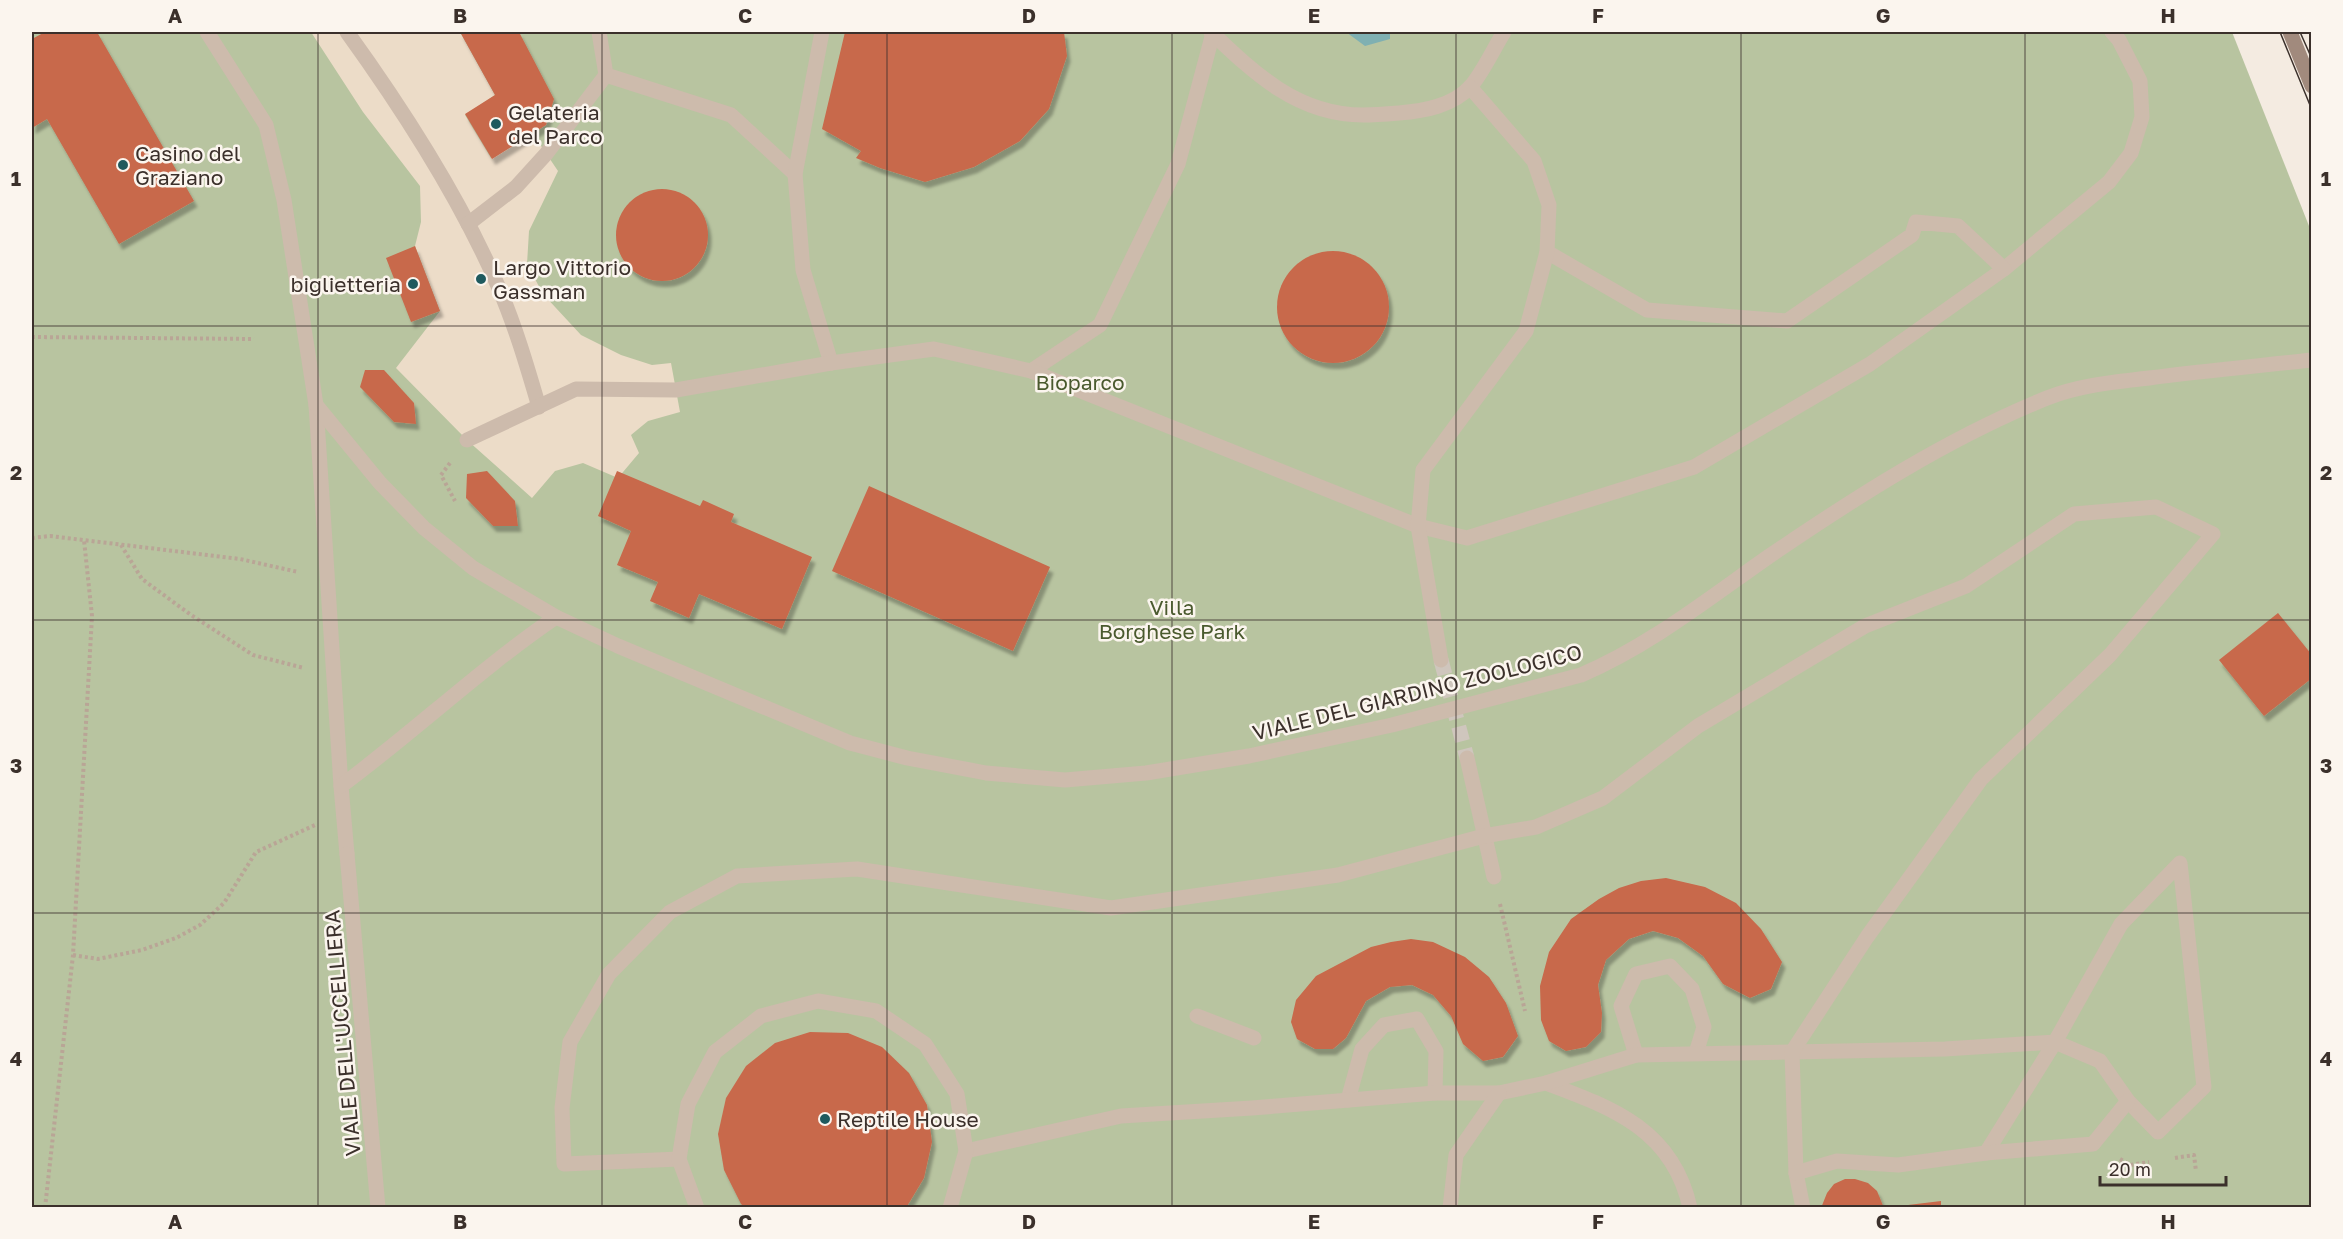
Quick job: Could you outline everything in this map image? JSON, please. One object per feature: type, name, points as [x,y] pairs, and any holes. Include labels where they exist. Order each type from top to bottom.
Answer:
[{"type":"street","points":[[207,32],[266,126],[284,200],[315,405]]},
{"type":"street","points":[[347,32],[410,124],[468,224],[498,286],[539,407]]},
{"type":"street","points":[[468,224],[516,188],[546,154],[606,75],[599,32]]},
{"type":"street","points":[[822,32],[795,174],[803,270],[831,363]]},
{"type":"street","points":[[1031,371],[1100,325],[1178,164],[1212,32],[1254,71],[1282,93],[1309,106],[1362,115],[1422,111],[1449,101],[1470,87],[1504,32]]},
{"type":"street","points":[[467,440],[576,389],[676,390],[831,363],[934,349],[1031,371],[1418,526],[1467,538],[1694,467],[1870,364],[2004,269],[2109,182],[2131,153],[2142,117],[2140,81],[2119,40],[2112,32]]},
{"type":"street","points":[[2290,32],[2312,86]]},
{"type":"street","points":[[606,75],[731,115],[795,174]]},
{"type":"street","points":[[1441,660],[1418,526],[1422,470],[1526,331],[1547,252],[1549,205],[1534,161],[1470,87]]},
{"type":"street","points":[[1547,252],[1647,310],[1787,321],[1912,234],[1916,222],[1958,226],[2004,269]]},
{"type":"street","name":"VIALE DEL GIARDINO ZOOLOGICO","points":[[315,405],[380,483],[424,528],[473,568],[556,617],[807,725],[880,752],[986,773],[1065,780],[1146,773],[1250,756],[1392,725],[1581,675],[1605,665],[1660,632],[1830,515],[1901,472],[1977,430],[2049,397],[2083,387],[2122,381],[2312,360]]},
{"type":"street","name":"VIALE DELL'UCCELLIERA","points":[[315,405],[341,786],[378,1208]]},
{"type":"street","points":[[679,1159],[564,1164],[562,1108],[570,1042],[609,974],[670,912],[737,876],[857,869],[1111,908],[1338,875],[1484,836],[1536,827],[1603,798],[1698,726],[1865,626],[1966,586],[2074,514],[2156,507],[2213,534],[2110,655],[1982,779],[1867,937],[1792,1052],[1796,1173],[1803,1208]]},
{"type":"street","points":[[341,786],[396,745],[522,640],[556,617]]},
{"type":"street","points":[[1467,758],[1494,877]]},
{"type":"street","points":[[966,1152],[1121,1116],[1435,1093],[1499,1093],[1546,1083],[1636,1055],[1945,1049],[2055,1042],[2100,1061],[2128,1101],[2158,1132],[2204,1087],[2180,863],[2121,924],[2055,1042],[1986,1153]]},
{"type":"street","points":[[1636,1055],[1621,1006],[1636,974],[1670,966],[1692,989],[1704,1027],[1696,1053]]},
{"type":"street","points":[[697,1208],[679,1159],[688,1104],[715,1052],[761,1016],[818,1001],[876,1011],[925,1044],[957,1094],[966,1152],[950,1208]]},
{"type":"street","points":[[1197,1016],[1254,1038]]},
{"type":"street","points":[[1348,1100],[1362,1049],[1384,1025],[1417,1019],[1436,1051],[1435,1093]]},
{"type":"street","points":[[1546,1083],[1593,1101],[1629,1119],[1651,1137],[1666,1153],[1685,1186],[1690,1208]]},
{"type":"street","points":[[1450,1208],[1456,1155],[1499,1093]]},
{"type":"street","points":[[1796,1173],[1837,1161],[1898,1165],[1986,1153],[2093,1144],[2128,1101]]},
{"type":"path","points":[[32,336],[254,339]]},
{"type":"path","points":[[455,501],[441,476],[467,440]]},
{"type":"path","points":[[32,538],[50,536],[240,559],[327,578]]},
{"type":"path","points":[[45,1208],[73,955],[92,616],[84,540]]},
{"type":"path","points":[[121,545],[142,579],[191,615],[253,655],[334,676]]},
{"type":"path","points":[[73,955],[98,959],[142,950],[176,938],[200,925],[224,903],[256,852],[326,820]]},
{"type":"path","points":[[1494,877],[1525,1011]]},
{"type":"green space","name":"Bioparco","points":[[32,32],[2232,32],[2311,231],[2311,1207],[32,1207]]},
{"type":"shaded area","name":"Largo Vittorio Gassman","points":[[311,32],[460,32],[495,95],[465,115],[491,158],[533,134],[558,171],[529,231],[527,264],[543,294],[581,335],[621,355],[652,365],[671,363],[680,412],[648,421],[631,435],[639,453],[618,478],[583,463],[555,471],[532,498],[467,440],[396,368],[440,311],[415,246],[421,222],[420,186],[363,112]]},
{"type":"water","points":[[1346,32],[1390,32],[1390,39],[1365,46]]},
{"type":"building","name":"Casino del Graziano","points":[[45,32],[97,32],[194,201],[119,244],[47,119],[32,128],[32,39]]},
{"type":"building","points":[[460,32],[519,32],[554,99],[546,125],[492,159],[465,114],[495,95]]},
{"type":"building","points":[[845,32],[1064,32],[1067,56],[1049,109],[1020,141],[974,167],[925,182],[856,158],[861,151],[822,129]]},
{"type":"building","points":[[662,189],[680,193],[694,203],[704,217],[708,235],[704,253],[694,267],[680,277],[662,281],[644,277],[630,267],[620,253],[616,235],[620,217],[630,203],[644,193]]},
{"type":"building","name":"biglietteria","points":[[415,246],[440,311],[411,322],[386,258]]},
{"type":"building","points":[[1333,251],[1355,255],[1373,267],[1385,285],[1389,307],[1385,329],[1373,347],[1355,359],[1333,363],[1311,359],[1293,347],[1281,329],[1277,307],[1281,285],[1293,267],[1311,255]]},
{"type":"building","points":[[365,370],[384,370],[414,403],[416,424],[394,422],[360,387]]},
{"type":"building","points":[[487,471],[515,501],[518,526],[493,526],[466,498],[467,474]]},
{"type":"building","points":[[617,471],[700,506],[703,500],[734,514],[731,522],[812,557],[782,629],[699,594],[689,618],[650,601],[658,582],[617,565],[631,531],[598,516]]},
{"type":"building","points":[[869,486],[1050,567],[1013,651],[832,571]]},
{"type":"building","points":[[2278,613],[2312,655],[2312,678],[2264,716],[2219,660]]},
{"type":"building","points":[[1666,878],[1705,887],[1736,903],[1761,929],[1782,962],[1771,989],[1750,998],[1723,984],[1703,956],[1678,938],[1653,931],[1629,939],[1606,960],[1598,985],[1602,1013],[1601,1032],[1586,1047],[1566,1051],[1549,1041],[1541,1020],[1540,986],[1549,952],[1571,919],[1619,888],[1641,881]]},
{"type":"building","points":[[1411,939],[1433,942],[1465,957],[1489,977],[1506,1003],[1518,1036],[1503,1057],[1483,1061],[1463,1044],[1451,1016],[1433,995],[1412,985],[1390,987],[1366,1001],[1346,1038],[1333,1049],[1315,1049],[1297,1039],[1291,1022],[1296,1000],[1316,976],[1371,947]]},
{"type":"building","name":"Reptile House","points":[[810,1032],[848,1033],[882,1047],[909,1073],[927,1105],[932,1142],[924,1178],[906,1208],[746,1208],[741,1204],[724,1170],[718,1134],[726,1098],[746,1066],[775,1043]]},
{"type":"building","points":[[1845,1179],[1868,1183],[1877,1191],[1884,1208],[1821,1208],[1827,1193],[1834,1184]]},
{"type":"building","points":[[1941,1201],[1941,1208],[1908,1208],[1908,1205]]},
{"type":"tunnel","points":[[1441,660],[1467,758]]},
{"type":"tram line","points":[[2280,32],[2312,110]]},
{"type":"tram line","points":[[2300,32],[2312,59]]},
{"type":"place","name":"Gelateria del Parco","points":[[496,124]]},
{"type":"place","name":"Casino del Graziano","points":[[123,165]]},
{"type":"place","name":"Largo Vittorio Gassman","points":[[481,279]]},
{"type":"place","name":"biglietteria","points":[[413,284]]},
{"type":"place","name":"Reptile House","points":[[825,1119]]},
{"type":"park label","name":"Villa Borghese Park","points":[[1172,619]]}]
